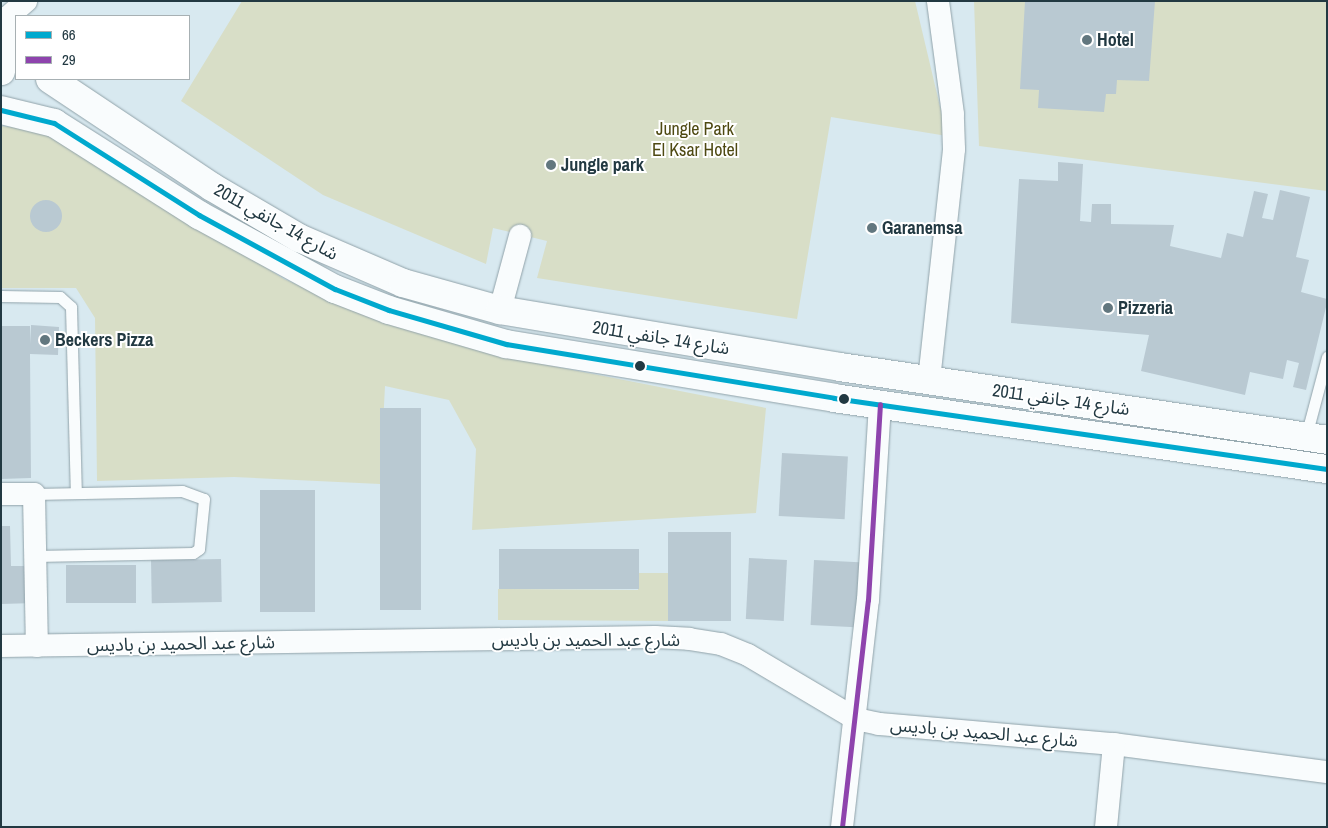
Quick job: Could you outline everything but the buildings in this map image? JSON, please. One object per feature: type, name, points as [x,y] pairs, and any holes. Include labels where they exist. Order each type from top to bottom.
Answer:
[{"type":"main road","points":[[1,71],[8,45],[6,29]]},
{"type":"main road","name":"شارع 14 جانفي 2011","points":[[52,80],[212,187],[299,238],[403,283],[500,310],[929,380],[1317,438]]},
{"type":"main road","name":"شارع 14 جانفي 2011","points":[[1,110],[54,123],[199,216],[335,289],[389,310],[523,348],[880,404],[1327,469]]},
{"type":"street","points":[[16,15],[26,1]]},
{"type":"street","points":[[929,380],[954,149],[954,114],[938,1]]},
{"type":"street","points":[[6,29],[15,16]]},
{"type":"street","points":[[500,310],[520,236]]},
{"type":"street","points":[[842,827],[856,719],[880,404]]},
{"type":"street","points":[[1,494],[34,494],[37,646]]},
{"type":"street","name":"شارع عبد الحميد بن باديس","points":[[1,646],[689,639],[721,644],[769,664],[856,719],[901,728],[1114,744],[1327,772]]},
{"type":"street","points":[[1106,827],[1114,744]]},
{"type":"lane","points":[[1,296],[60,297],[71,307],[76,493]]},
{"type":"lane","points":[[1317,438],[1327,357]]},
{"type":"lane","points":[[34,494],[182,491],[203,498],[199,549],[193,553],[35,556]]},
{"type":"green space","name":"Jungle park","points":[[242,1],[915,1],[947,136],[831,117],[797,319],[537,278],[547,241],[493,228],[486,264],[323,195],[181,101]]},
{"type":"green space","points":[[974,1],[1327,1],[1327,191],[979,146]]},
{"type":"green space","points":[[1,126],[51,131],[284,279],[385,322],[501,356],[766,408],[756,513],[472,530],[476,449],[449,400],[385,386],[380,484],[234,477],[97,481],[95,318],[76,288],[1,288]]},
{"type":"green space","points":[[638,573],[668,573],[668,621],[498,620],[498,589],[638,590]]},
{"type":"transit line","name":"66","points":[[1,110],[54,123],[199,215],[335,289],[389,310],[506,344],[834,398],[1327,469]]},
{"type":"transit line","name":"29","points":[[842,827],[868,600],[880,404]]},
{"type":"place","name":"Hotel","points":[[1087,40]]},
{"type":"place","name":"Jungle park","points":[[551,165]]},
{"type":"place","name":"Garanemsa","points":[[872,228]]},
{"type":"place","name":"Pizzeria","points":[[1108,308]]},
{"type":"place","name":"Beckers Pizza","points":[[45,340]]},
{"type":"park label","name":"Jungle Park El Ksar Hotel","points":[[695,140]]}]
